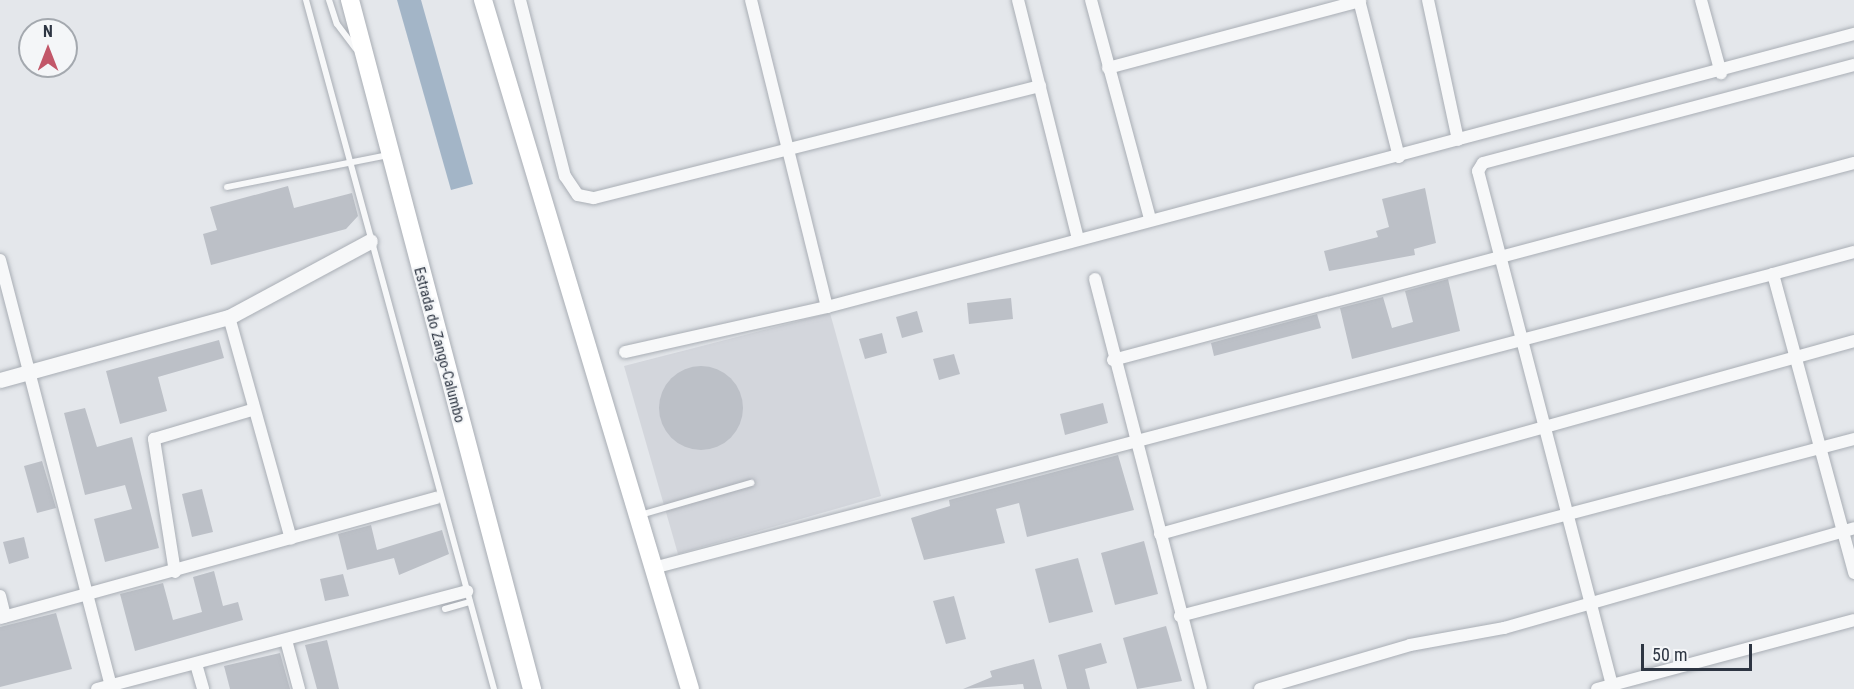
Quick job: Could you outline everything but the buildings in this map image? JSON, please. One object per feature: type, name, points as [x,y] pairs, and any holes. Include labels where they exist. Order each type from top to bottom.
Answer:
[{"type":"main road","name":"Estrada do Zango-Calumbo","points":[[350,0],[389,155],[532,689]]},
{"type":"main road","points":[[483,0],[657,567],[690,689]]},
{"type":"street","points":[[520,0],[565,176],[578,195],[594,198],[792,151],[1040,86]]},
{"type":"street","points":[[752,0],[792,151],[827,307]]},
{"type":"street","points":[[1018,0],[1078,238]]},
{"type":"street","points":[[1091,0],[1150,218]]},
{"type":"street","points":[[1108,68],[1360,0],[1399,157]]},
{"type":"street","points":[[1428,0],[1458,140]]},
{"type":"street","points":[[1701,0],[1721,73]]},
{"type":"street","points":[[625,352],[827,307],[1150,218],[1399,157],[1721,73],[1854,34]]},
{"type":"street","points":[[1612,687],[1523,339],[1478,185],[1483,163],[1854,65]]},
{"type":"street","points":[[1113,360],[1497,255],[1854,163]]},
{"type":"street","points":[[0,380],[30,375],[229,317],[370,241]]},
{"type":"street","points":[[657,567],[1854,252]]},
{"type":"street","points":[[0,260],[111,687]]},
{"type":"street","points":[[1773,274],[1818,449],[1848,529],[1854,573]]},
{"type":"street","points":[[1095,279],[1113,360],[1201,689]]},
{"type":"street","points":[[229,317],[252,410],[291,539]]},
{"type":"street","points":[[1160,534],[1854,341]]},
{"type":"street","points":[[175,572],[154,439],[252,410]]},
{"type":"street","points":[[1180,616],[1854,439]]},
{"type":"street","points":[[0,596],[2,617],[87,593],[175,572],[437,498]]},
{"type":"street","points":[[1260,689],[1410,645],[1504,628],[1848,529]]},
{"type":"street","points":[[97,689],[469,596]]},
{"type":"street","points":[[1597,689],[1612,687],[1854,620]]},
{"type":"street","points":[[286,640],[299,689]]},
{"type":"street","points":[[196,664],[202,689]]},
{"type":"lane","points":[[306,0],[437,498],[469,596],[494,689]]},
{"type":"lane","points":[[329,0],[337,24],[366,62]]},
{"type":"lane","points":[[227,187],[389,155]]},
{"type":"lane","points":[[640,515],[751,483]]},
{"type":"lane","points":[[445,609],[469,596]]},
{"type":"shaded area","points":[[830,313],[881,496],[678,554],[624,366]]},
{"type":"water","points":[[397,0],[421,0],[473,184],[451,190]]}]
